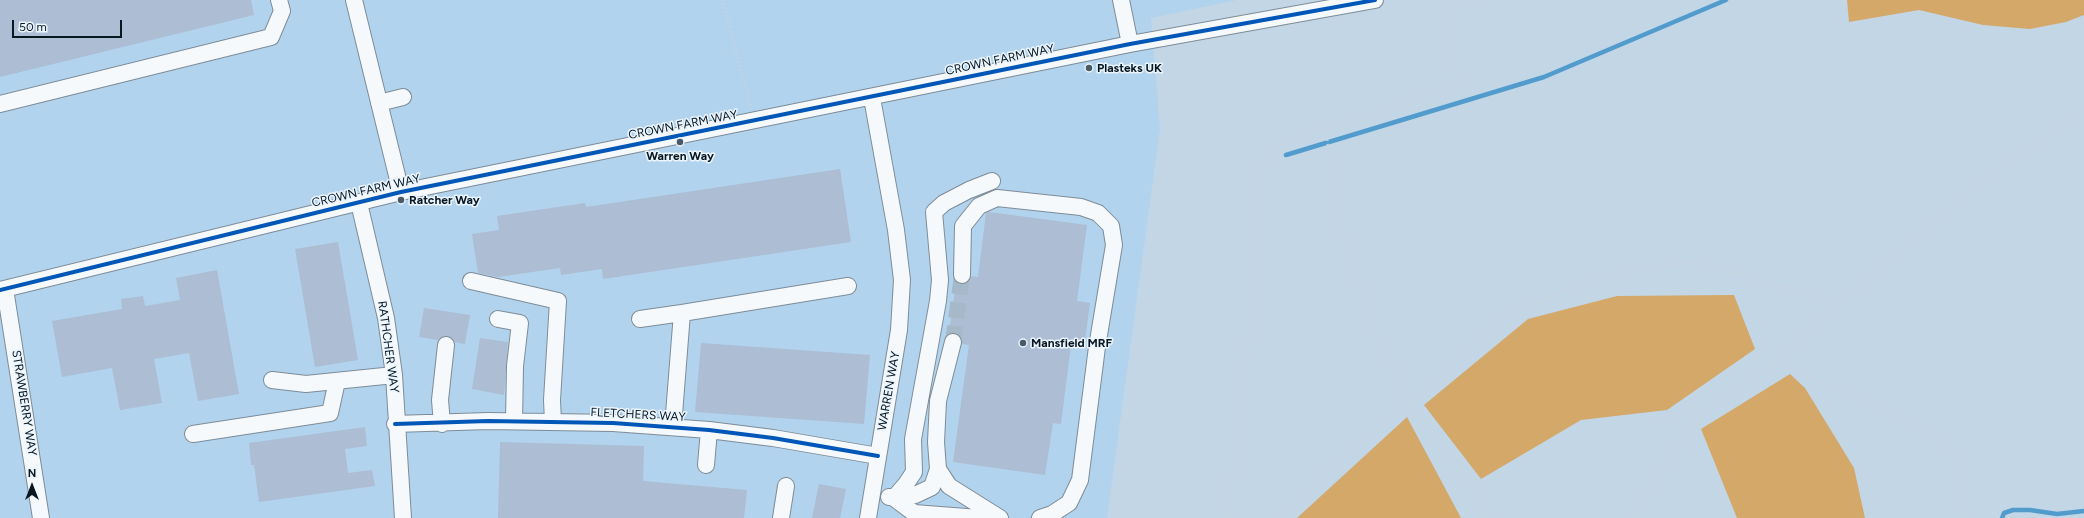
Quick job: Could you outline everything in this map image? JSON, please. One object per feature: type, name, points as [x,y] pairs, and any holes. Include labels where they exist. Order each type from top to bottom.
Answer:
[{"type":"street","points":[[0,104],[271,37],[282,11],[279,0]]},
{"type":"street","points":[[354,0],[401,192]]},
{"type":"street","points":[[1121,0],[1130,44]]},
{"type":"street","name":"CROWN FARM WAY","points":[[2,290],[401,192],[872,98],[1130,44],[1374,0]]},
{"type":"street","points":[[379,103],[403,98]]},
{"type":"street","name":"WARREN WAY","points":[[868,518],[900,330],[902,280],[896,230],[872,98]]},
{"type":"street","points":[[894,498],[914,472],[913,439],[938,301],[940,280],[934,212],[944,203],[968,190],[992,181]]},
{"type":"street","points":[[962,275],[963,226],[979,206],[997,198],[1081,207],[1098,213],[1111,226],[1114,245],[1097,347],[1080,480],[1069,503],[1052,514],[1040,518]]},
{"type":"street","name":"RATHCHER WAY","points":[[359,203],[386,318],[394,375],[395,424],[403,518]]},
{"type":"street","points":[[471,281],[558,301],[552,400],[553,422]]},
{"type":"street","points":[[640,319],[848,286]]},
{"type":"street","name":"STRAWBERRY WAY","points":[[2,290],[41,518]]},
{"type":"street","points":[[673,427],[682,313]]},
{"type":"street","points":[[498,319],[520,323],[515,366],[514,421]]},
{"type":"street","points":[[872,494],[894,498],[915,496],[932,487],[938,469],[936,442],[938,401],[952,342]]},
{"type":"street","points":[[442,424],[440,400],[446,346]]},
{"type":"street","points":[[272,380],[306,384],[394,375]]},
{"type":"street","points":[[192,434],[330,413],[337,381]]},
{"type":"street","name":"FLETCHERS WAY","points":[[395,424],[514,421],[613,423],[709,430],[773,438],[878,456]]},
{"type":"street","points":[[706,465],[709,430]]},
{"type":"street","points":[[938,469],[949,486],[1000,518]]},
{"type":"street","points":[[781,518],[786,486]]},
{"type":"street","points":[[894,498],[914,513],[979,518]]},
{"type":"path","points":[[722,0],[755,121]]},
{"type":"path","points":[[1463,0],[1464,4]]},
{"type":"path","points":[[1227,518],[1254,286],[1260,179],[1264,159],[1275,147],[1326,128],[1400,105],[1459,81],[1447,45],[1444,23],[1452,7],[1482,0]]},
{"type":"path","points":[[1633,518],[1636,509],[1671,456],[1708,411],[1773,362],[1981,182],[2084,109]]},
{"type":"path","points":[[1326,128],[1335,207],[1377,337],[1412,403],[1472,484],[1488,518]]},
{"type":"path","points":[[1282,518],[1333,466],[1412,403],[1501,318],[1596,277],[1692,261],[1841,303]]},
{"type":"path","points":[[1773,362],[1864,400],[1945,440],[1960,472],[1964,518]]},
{"type":"path","points":[[1654,417],[1708,411]]},
{"type":"shaded area","points":[[0,0],[1237,0],[1151,18],[1160,129],[1107,518],[0,518]]},
{"type":"shaded area","points":[[1847,0],[2084,0],[2084,15],[2066,22],[2030,29],[1983,25],[1919,10],[1849,22]]},
{"type":"shaded area","points":[[1734,295],[1755,349],[1667,410],[1581,420],[1481,479],[1424,405],[1528,319],[1617,296]]},
{"type":"shaded area","points":[[1790,374],[1805,388],[1854,468],[1865,518],[1737,518],[1701,429]]},
{"type":"shaded area","points":[[1407,417],[1461,518],[1297,518]]},
{"type":"building","points":[[0,0],[251,0],[254,15],[0,77]]},
{"type":"building","points":[[840,169],[851,242],[603,279],[602,269],[561,275],[560,268],[498,277],[478,273],[472,234],[499,230],[497,216],[585,203],[586,207]]},
{"type":"building","name":"Mansfield MRF","points":[[989,212],[1087,225],[1077,301],[1090,303],[1084,347],[1071,345],[1061,424],[1053,423],[1045,475],[953,462],[969,345],[962,344],[960,336],[956,333],[949,334],[956,282],[962,284],[967,283],[971,276],[978,277],[986,213]]},
{"type":"building","points":[[338,242],[358,360],[315,367],[295,249]]},
{"type":"building","points":[[217,270],[239,394],[198,401],[189,353],[154,359],[162,403],[120,410],[112,368],[62,377],[52,321],[122,309],[121,299],[143,296],[145,306],[180,300],[176,278]]},
{"type":"building","points":[[424,308],[470,315],[465,344],[455,342],[452,338],[447,336],[438,340],[419,337]]},
{"type":"building","points":[[480,338],[508,342],[504,395],[472,389]]},
{"type":"building","points":[[701,343],[870,355],[864,424],[695,412]]},
{"type":"building","points":[[365,427],[367,446],[345,449],[348,473],[372,470],[375,486],[259,502],[254,465],[251,465],[249,443]]},
{"type":"building","points":[[500,442],[644,446],[643,481],[747,490],[744,518],[498,518]]},
{"type":"building","points":[[819,484],[846,489],[840,518],[812,518]]},
{"type":"waterway","points":[[1286,155],[1544,77],[1726,0]]},
{"type":"waterway","points":[[2002,518],[2004,513],[2013,510],[2030,510],[2057,514],[2084,511]]},
{"type":"tunnel","points":[[953,342],[962,275]]},
{"type":"cycle path","points":[[0,290],[401,192],[1130,44],[1375,0]]},
{"type":"cycle path","points":[[395,424],[488,421],[613,423],[709,430],[773,438],[878,456]]},
{"type":"place","name":"Plasteks UK","points":[[1089,68]]},
{"type":"place","name":"Warren Way","points":[[680,142]]},
{"type":"place","name":"Ratcher Way","points":[[401,200]]},
{"type":"place","name":"Mansfield MRF","points":[[1023,343]]}]
